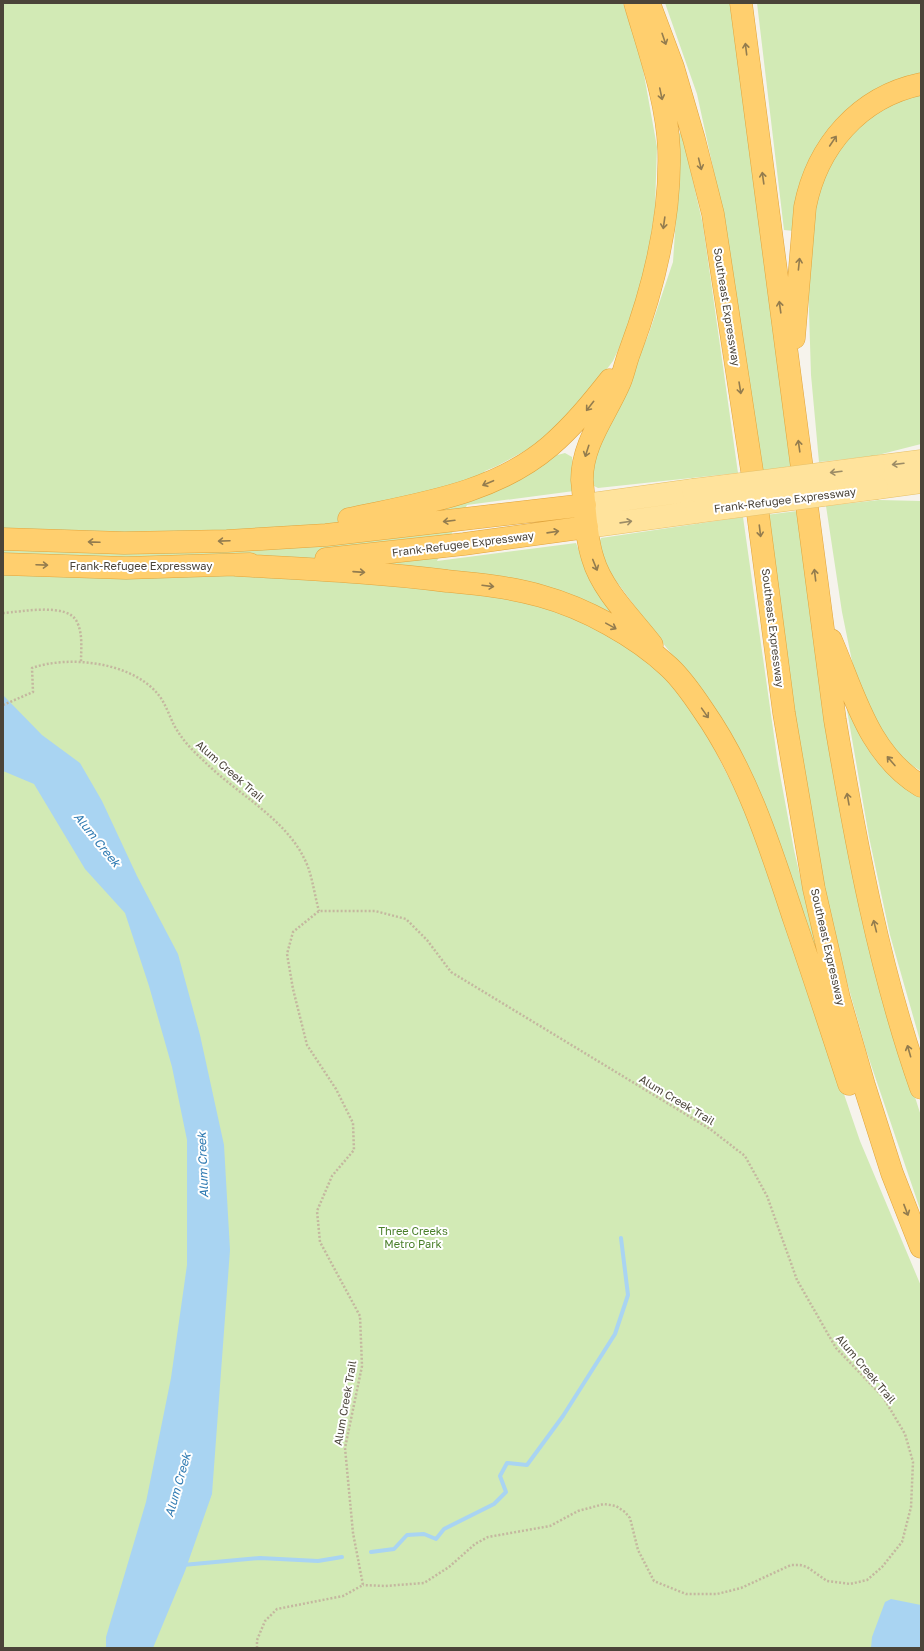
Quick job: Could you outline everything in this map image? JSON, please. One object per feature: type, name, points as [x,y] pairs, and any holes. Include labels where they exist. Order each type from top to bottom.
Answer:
[{"type":"highway","points":[[635,3],[662,98],[669,150],[666,213],[659,257],[650,295],[620,383],[590,441],[584,458],[582,480],[592,559],[600,576],[668,666],[683,682],[719,732],[743,777],[758,814],[783,885],[860,1118],[892,1173]]},
{"type":"highway","name":"Southeast Expressway","points":[[650,3],[673,67],[694,139],[713,214],[753,477],[784,713],[814,889],[839,998],[864,1085],[892,1173],[921,1246]]},
{"type":"highway","points":[[741,3],[835,720],[863,875],[890,983],[921,1088]]},
{"type":"highway","points":[[791,387],[798,277],[805,207],[812,179],[831,142],[857,114],[881,98],[921,84]]},
{"type":"highway","points":[[263,538],[424,504],[461,493],[511,472],[550,446],[583,415],[630,351]]},
{"type":"highway","name":"Frank-Refugee Expressway","points":[[3,539],[124,543],[326,535],[585,505]]},
{"type":"highway","name":"Frank-Refugee Expressway","points":[[3,564],[126,568],[236,565],[378,555],[587,527]]},
{"type":"highway","points":[[236,565],[400,575],[517,590],[556,600],[593,616],[624,633],[668,666]]},
{"type":"highway","points":[[820,614],[871,735],[895,765],[910,779],[921,786]]},
{"type":"main road","name":"Frank-Refugee Expressway","points":[[587,527],[696,512],[876,478],[921,461]]},
{"type":"main road","name":"Frank-Refugee Expressway","points":[[585,505],[693,490],[876,478],[921,482]]},
{"type":"path","points":[[3,613],[62,610],[72,615],[77,621],[82,639],[81,662]]},
{"type":"path","name":"Alum Creek Trail","points":[[3,705],[33,692],[32,668],[48,663],[81,662],[100,664],[124,671],[140,680],[157,693],[182,738],[192,750],[206,764],[289,833],[308,867],[318,911]]},
{"type":"path","name":"Alum Creek Trail","points":[[318,911],[375,911],[406,920],[427,940],[451,972],[710,1129],[745,1156],[767,1196],[797,1280],[836,1348],[882,1397],[906,1434],[913,1462],[912,1507],[902,1542],[882,1567],[867,1580],[850,1584],[827,1581],[807,1567],[791,1565],[741,1588],[717,1594],[686,1594],[654,1581],[638,1550],[630,1518],[626,1512],[616,1506],[604,1504],[578,1511],[550,1526],[488,1537],[475,1544],[449,1567],[424,1584],[385,1586],[363,1585],[353,1533],[344,1448],[362,1366],[360,1316],[320,1242],[317,1211],[332,1176],[354,1150],[353,1123],[336,1089],[307,1045],[293,989],[287,954],[292,932],[318,911]]},
{"type":"path","points":[[256,1648],[257,1640],[265,1621],[277,1609],[343,1596],[363,1585]]},
{"type":"green space","name":"Three Creeks Metro Park","points":[[3,3],[623,3],[641,58],[657,147],[655,208],[645,277],[632,320],[613,361],[585,398],[543,441],[485,471],[472,495],[546,458],[565,453],[572,457],[574,491],[467,505],[437,561],[576,543],[590,577],[617,619],[574,596],[523,582],[466,591],[536,603],[582,619],[639,653],[673,683],[708,737],[750,819],[860,1141],[921,1286],[921,1648],[3,1648]]},
{"type":"green space","points":[[665,3],[730,3],[792,466],[761,471],[725,223],[697,94]]},
{"type":"green space","points":[[757,3],[921,3],[921,76],[856,103],[794,231],[784,230]]},
{"type":"green space","points":[[921,93],[921,444],[874,456],[819,462],[811,375],[808,280],[811,206],[841,140],[868,114]]},
{"type":"green space","points":[[682,133],[703,225],[738,473],[598,488],[592,485],[592,457],[648,336],[673,262],[677,202],[677,134]]},
{"type":"green space","points":[[879,500],[921,501],[921,771],[903,760],[876,727],[853,666],[842,612],[826,506]]},
{"type":"green space","points":[[797,511],[884,999],[921,1116],[921,1212],[866,1050],[839,953],[813,840],[766,515]]},
{"type":"green space","points":[[743,517],[778,764],[794,850],[820,962],[705,697],[599,558],[597,547],[601,538]]},
{"type":"green space","points":[[851,708],[921,792],[921,1044],[890,935],[869,837],[847,710]]},
{"type":"water","name":"Alum Creek","points":[[3,695],[42,735],[80,763],[102,801],[137,876],[178,954],[200,1035],[224,1145],[230,1250],[212,1494],[185,1571],[153,1648],[106,1648],[106,1637],[146,1502],[171,1378],[187,1265],[187,1140],[172,1067],[149,986],[125,913],[85,869],[34,784],[3,771]]},
{"type":"water","points":[[891,1599],[921,1605],[921,1648],[871,1648],[872,1637],[885,1602]]},
{"type":"waterway","points":[[371,1552],[394,1549],[407,1535],[424,1534],[436,1539],[444,1529],[494,1504],[506,1492],[500,1476],[507,1463],[527,1465],[563,1416],[615,1334],[628,1295],[621,1238]]},
{"type":"waterway","points":[[183,1565],[260,1558],[318,1561],[342,1557]]}]
